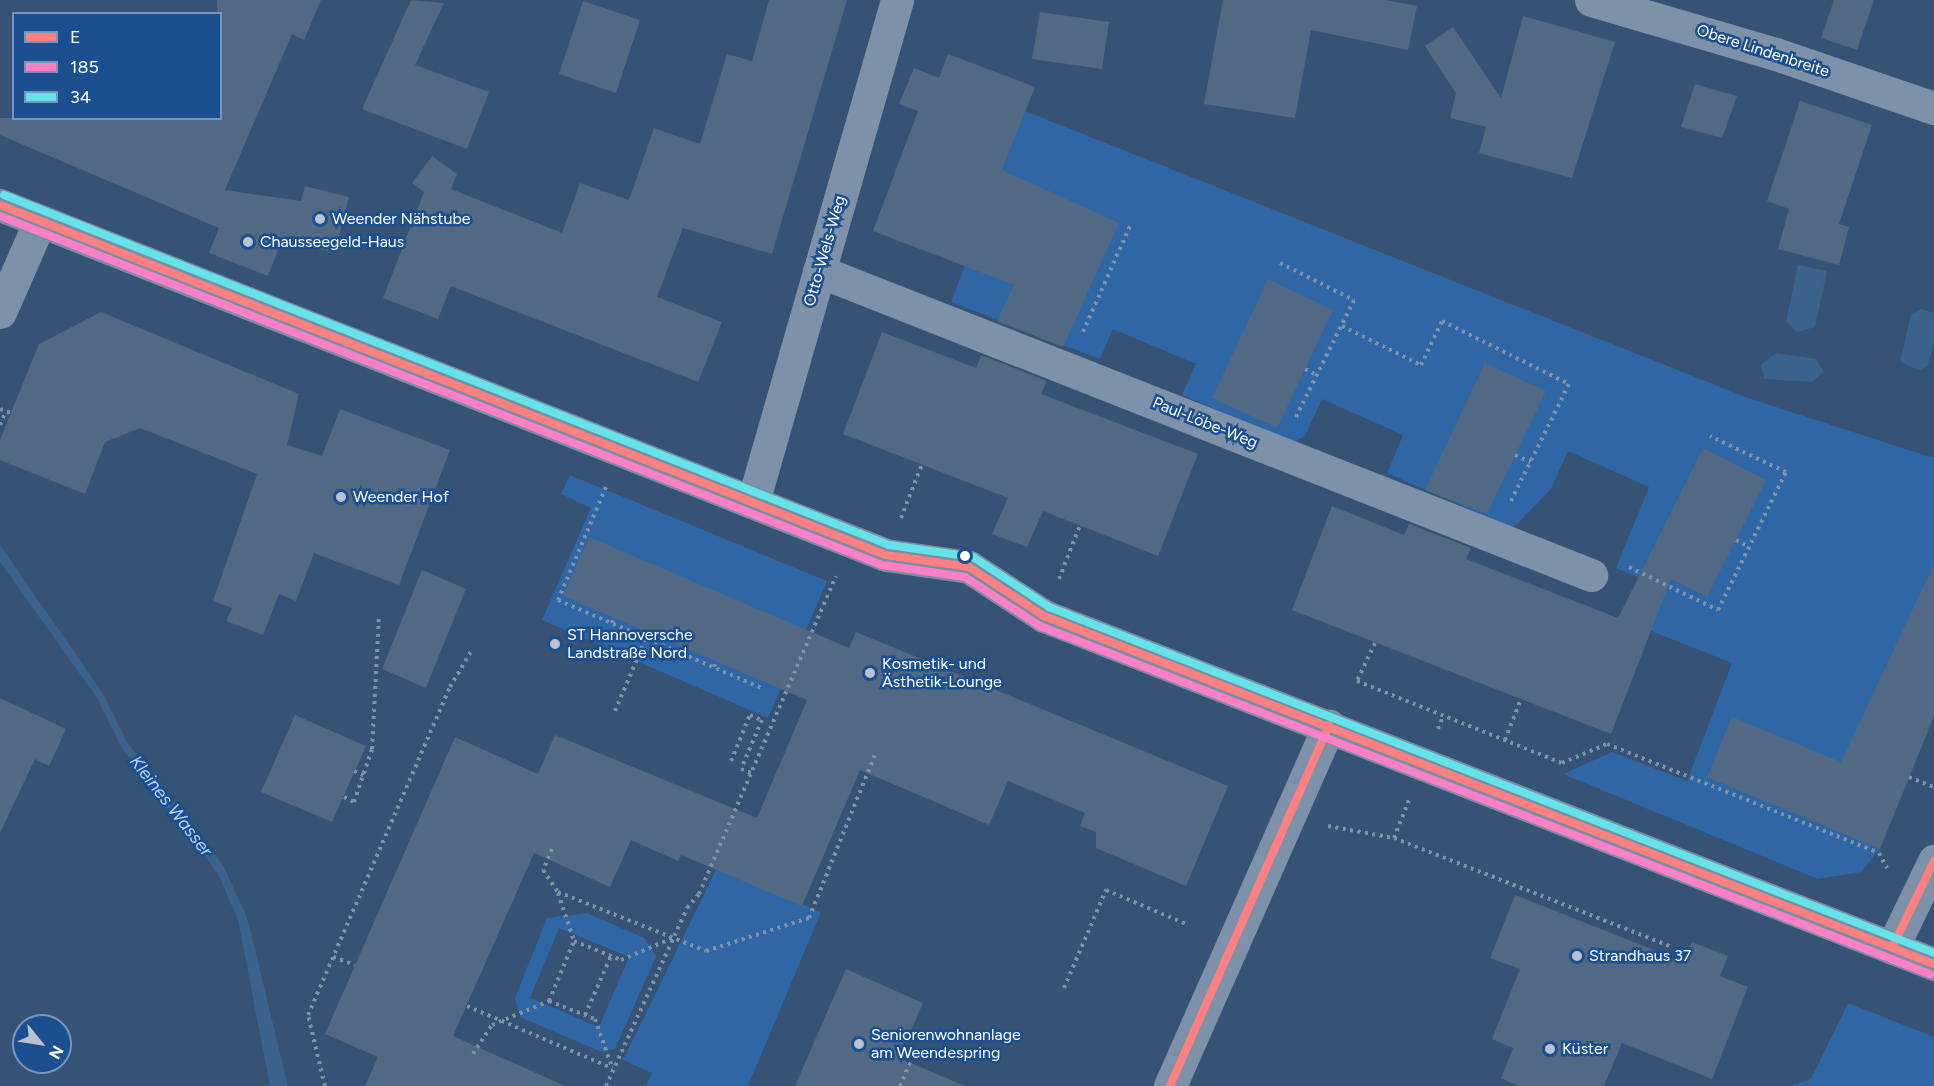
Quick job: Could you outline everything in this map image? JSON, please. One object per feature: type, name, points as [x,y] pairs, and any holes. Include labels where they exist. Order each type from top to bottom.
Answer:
[{"type":"street","name":"Otto-Wels-Weg","points":[[753,502],[897,0]]},
{"type":"street","name":"Obere Lindenbreite","points":[[1591,0],[1776,54],[1934,108]]},
{"type":"street","points":[[0,205],[886,555],[969,567],[1044,616],[1329,725],[1934,964]]},
{"type":"street","points":[[0,312],[40,221]]},
{"type":"street","name":"Paul-Löbe-Weg","points":[[819,271],[1592,575]]},
{"type":"street","points":[[1170,1086],[1329,725]]},
{"type":"street","points":[[1892,948],[1934,861]]},
{"type":"path","points":[[1066,369],[1130,226]]},
{"type":"path","points":[[1278,452],[1354,300],[1280,263]]},
{"type":"path","points":[[1342,326],[1421,365],[1442,321],[1569,384],[1493,537]]},
{"type":"path","points":[[1305,369],[1317,375]]},
{"type":"path","points":[[0,409],[11,413]]},
{"type":"path","points":[[0,425],[6,411]]},
{"type":"path","points":[[1592,575],[1616,561],[1718,610],[1786,472],[1710,436]]},
{"type":"path","points":[[622,450],[558,600],[764,689]]},
{"type":"path","points":[[1515,455],[1530,462]]},
{"type":"path","points":[[886,555],[922,464]]},
{"type":"path","points":[[1044,616],[1080,525]]},
{"type":"path","points":[[1736,540],[1749,547]]},
{"type":"path","points":[[606,1086],[612,1068],[673,938],[699,894],[852,541]]},
{"type":"path","points":[[344,797],[354,802],[365,776],[374,734],[379,616]]},
{"type":"path","points":[[612,623],[615,618]]},
{"type":"path","points":[[615,711],[646,638]]},
{"type":"path","points":[[1376,643],[1357,681],[1562,763],[1606,744],[1879,853],[1910,909]]},
{"type":"path","points":[[325,1086],[308,1015],[450,687],[472,650]]},
{"type":"path","points":[[714,667],[716,661]]},
{"type":"path","points":[[1504,740],[1521,699]]},
{"type":"path","points":[[731,761],[750,715],[762,720],[741,769],[751,774]]},
{"type":"path","points":[[558,892],[706,951],[809,918],[875,755]]},
{"type":"path","points":[[354,771],[365,776]]},
{"type":"path","points":[[1909,777],[1934,787]]},
{"type":"path","points":[[1289,818],[1394,838],[1672,947]]},
{"type":"path","points":[[549,1001],[574,941],[558,892],[543,870],[552,849]]},
{"type":"path","points":[[1064,988],[1106,890],[1186,924]]},
{"type":"path","points":[[574,941],[621,960],[673,938]]},
{"type":"path","points":[[585,1015],[611,956]]},
{"type":"path","points":[[333,957],[356,965]]},
{"type":"path","points":[[473,1054],[492,1025],[549,1001],[595,1019],[612,1068]]},
{"type":"path","points":[[467,1006],[612,1068]]},
{"type":"path","points":[[900,1086],[913,1055]]},
{"type":"shaded area","points":[[1025,111],[1748,398],[1934,458],[1934,715],[1880,849],[1861,872],[1818,879],[1563,774],[1612,752],[1687,781],[1732,663],[1631,623],[1647,581],[1616,568],[1649,487],[1568,451],[1551,489],[1513,528],[1387,473],[1403,435],[1322,399],[1305,436],[1292,443],[1182,395],[1196,364],[1113,329],[1100,359],[951,302]]},
{"type":"shaded area","points":[[570,475],[827,581],[768,718],[542,620],[591,508],[561,494]]},
{"type":"shaded area","points":[[716,870],[821,912],[748,1086],[646,1086],[652,1073],[623,1060]]},
{"type":"shaded area","points":[[587,913],[644,938],[656,956],[615,1049],[602,1052],[520,1017],[515,998],[547,918]],"holes":[[[559,928],[629,957],[599,1027],[530,998]]]},
{"type":"shaded area","points":[[1848,1003],[1934,1037],[1934,1086],[1792,1086],[1811,1079]]},
{"type":"water","points":[[1798,265],[1827,271],[1815,327],[1797,332],[1786,321]]},
{"type":"water","points":[[1921,309],[1934,313],[1934,342],[1928,365],[1921,371],[1900,362],[1911,314]]},
{"type":"water","points":[[1776,353],[1816,359],[1824,372],[1811,382],[1764,379],[1761,365]]},
{"type":"water","name":"Kleines Wasser","points":[[0,545],[102,692],[127,742],[223,865],[247,917],[288,1086],[270,1086],[238,920],[218,874],[123,750],[97,698],[0,562]]},
{"type":"building","points":[[217,0],[321,0],[304,40],[292,34],[225,190],[301,201],[305,186],[349,197],[335,253],[282,240],[268,276],[209,253],[219,228],[0,135],[0,118],[12,118],[12,120],[222,120],[222,12],[217,12]]},
{"type":"building","points":[[411,0],[444,3],[415,65],[489,92],[467,149],[362,109]]},
{"type":"building","points":[[769,0],[847,0],[772,254],[683,228],[657,297],[722,322],[698,382],[451,286],[438,319],[383,298],[424,192],[412,183],[432,156],[457,174],[451,189],[562,233],[580,183],[629,200],[654,128],[700,144],[727,54],[752,61]]},
{"type":"building","points":[[1223,0],[1385,0],[1417,6],[1408,50],[1311,30],[1295,118],[1204,104]]},
{"type":"building","points":[[1834,0],[1874,0],[1857,50],[1821,38]]},
{"type":"building","points":[[583,1],[640,20],[616,93],[559,74]]},
{"type":"building","points":[[1040,12],[1109,22],[1102,69],[1032,59]]},
{"type":"building","points":[[1523,16],[1615,42],[1572,178],[1479,153],[1486,127],[1450,118],[1456,93],[1425,46],[1453,27],[1501,98]]},
{"type":"building","points":[[948,54],[1035,87],[1002,170],[1119,223],[1063,347],[997,321],[1014,285],[873,231],[918,111],[899,104],[914,68],[939,78]]},
{"type":"building","points":[[1695,84],[1737,96],[1722,138],[1681,127]]},
{"type":"building","points":[[1800,101],[1872,125],[1839,224],[1849,227],[1839,265],[1778,249],[1789,209],[1767,201]]},
{"type":"building","points":[[1268,279],[1333,310],[1277,428],[1212,398]]},
{"type":"building","points":[[101,312],[299,394],[287,445],[322,456],[340,409],[450,450],[399,585],[314,553],[296,601],[279,594],[263,635],[226,621],[232,608],[213,601],[257,474],[140,428],[105,442],[85,494],[0,460],[0,440],[39,344]]},
{"type":"building","points":[[882,332],[976,368],[981,355],[1047,381],[1041,394],[1198,454],[1158,556],[1043,511],[1027,547],[992,534],[1008,498],[843,434]]},
{"type":"building","points":[[1485,363],[1546,391],[1487,514],[1425,490]]},
{"type":"building","points":[[1703,448],[1766,480],[1707,597],[1671,579],[1611,734],[1292,610],[1332,506],[1404,535],[1409,524],[1471,548],[1466,559],[1618,618]]},
{"type":"building","points":[[589,537],[849,648],[856,632],[1228,786],[1186,886],[1096,848],[1096,832],[1080,826],[1085,813],[1008,781],[989,825],[860,770],[802,906],[681,855],[678,861],[631,840],[610,887],[534,853],[453,1036],[565,1086],[365,1086],[378,1057],[325,1034],[455,737],[538,774],[555,735],[757,818],[807,700],[563,596]]},
{"type":"building","points":[[1934,564],[1934,716],[1880,849],[1707,777],[1732,717],[1841,762]]},
{"type":"building","points":[[422,570],[466,589],[426,688],[382,669]]},
{"type":"building","points":[[0,698],[66,729],[49,766],[35,759],[0,833]]},
{"type":"building","points":[[295,715],[366,746],[332,822],[261,792]]},
{"type":"building","points":[[1515,895],[1684,962],[1692,942],[1728,956],[1720,976],[1748,987],[1712,1079],[1622,1043],[1604,1086],[1519,1086],[1501,1078],[1513,1048],[1492,1039],[1520,969],[1490,958]]},
{"type":"building","name":"Seniorenwohnanlage am Weendespring","points":[[846,969],[923,1003],[899,1058],[965,1086],[795,1086]]},
{"type":"transit line","name":"34","points":[[4,195],[889,545],[973,557],[1049,607],[1934,953]]},
{"type":"transit line","name":"E","points":[[0,205],[886,555],[969,567],[1044,616],[1934,964]]},
{"type":"transit line","name":"185","points":[[0,216],[882,565],[965,577],[1040,626],[1930,974]]},
{"type":"transit line","name":"E","points":[[1170,1086],[1329,725]]},
{"type":"transit line","name":"E","points":[[1892,948],[1934,861]]},
{"type":"place","name":"Weender Nähstube","points":[[320,219]]},
{"type":"place","name":"Chausseegeld-Haus","points":[[248,242]]},
{"type":"place","name":"Weender Hof","points":[[341,497]]},
{"type":"place","name":"ST Hannoversche Landstraße Nord","points":[[555,644]]},
{"type":"place","name":"Kosmetik- und Ästhetik-Lounge","points":[[870,673]]},
{"type":"place","name":"Strandhaus 37","points":[[1577,956]]},
{"type":"place","name":"Seniorenwohnanlage am Weendespring","points":[[859,1044]]},
{"type":"place","name":"Küster","points":[[1550,1049]]}]
